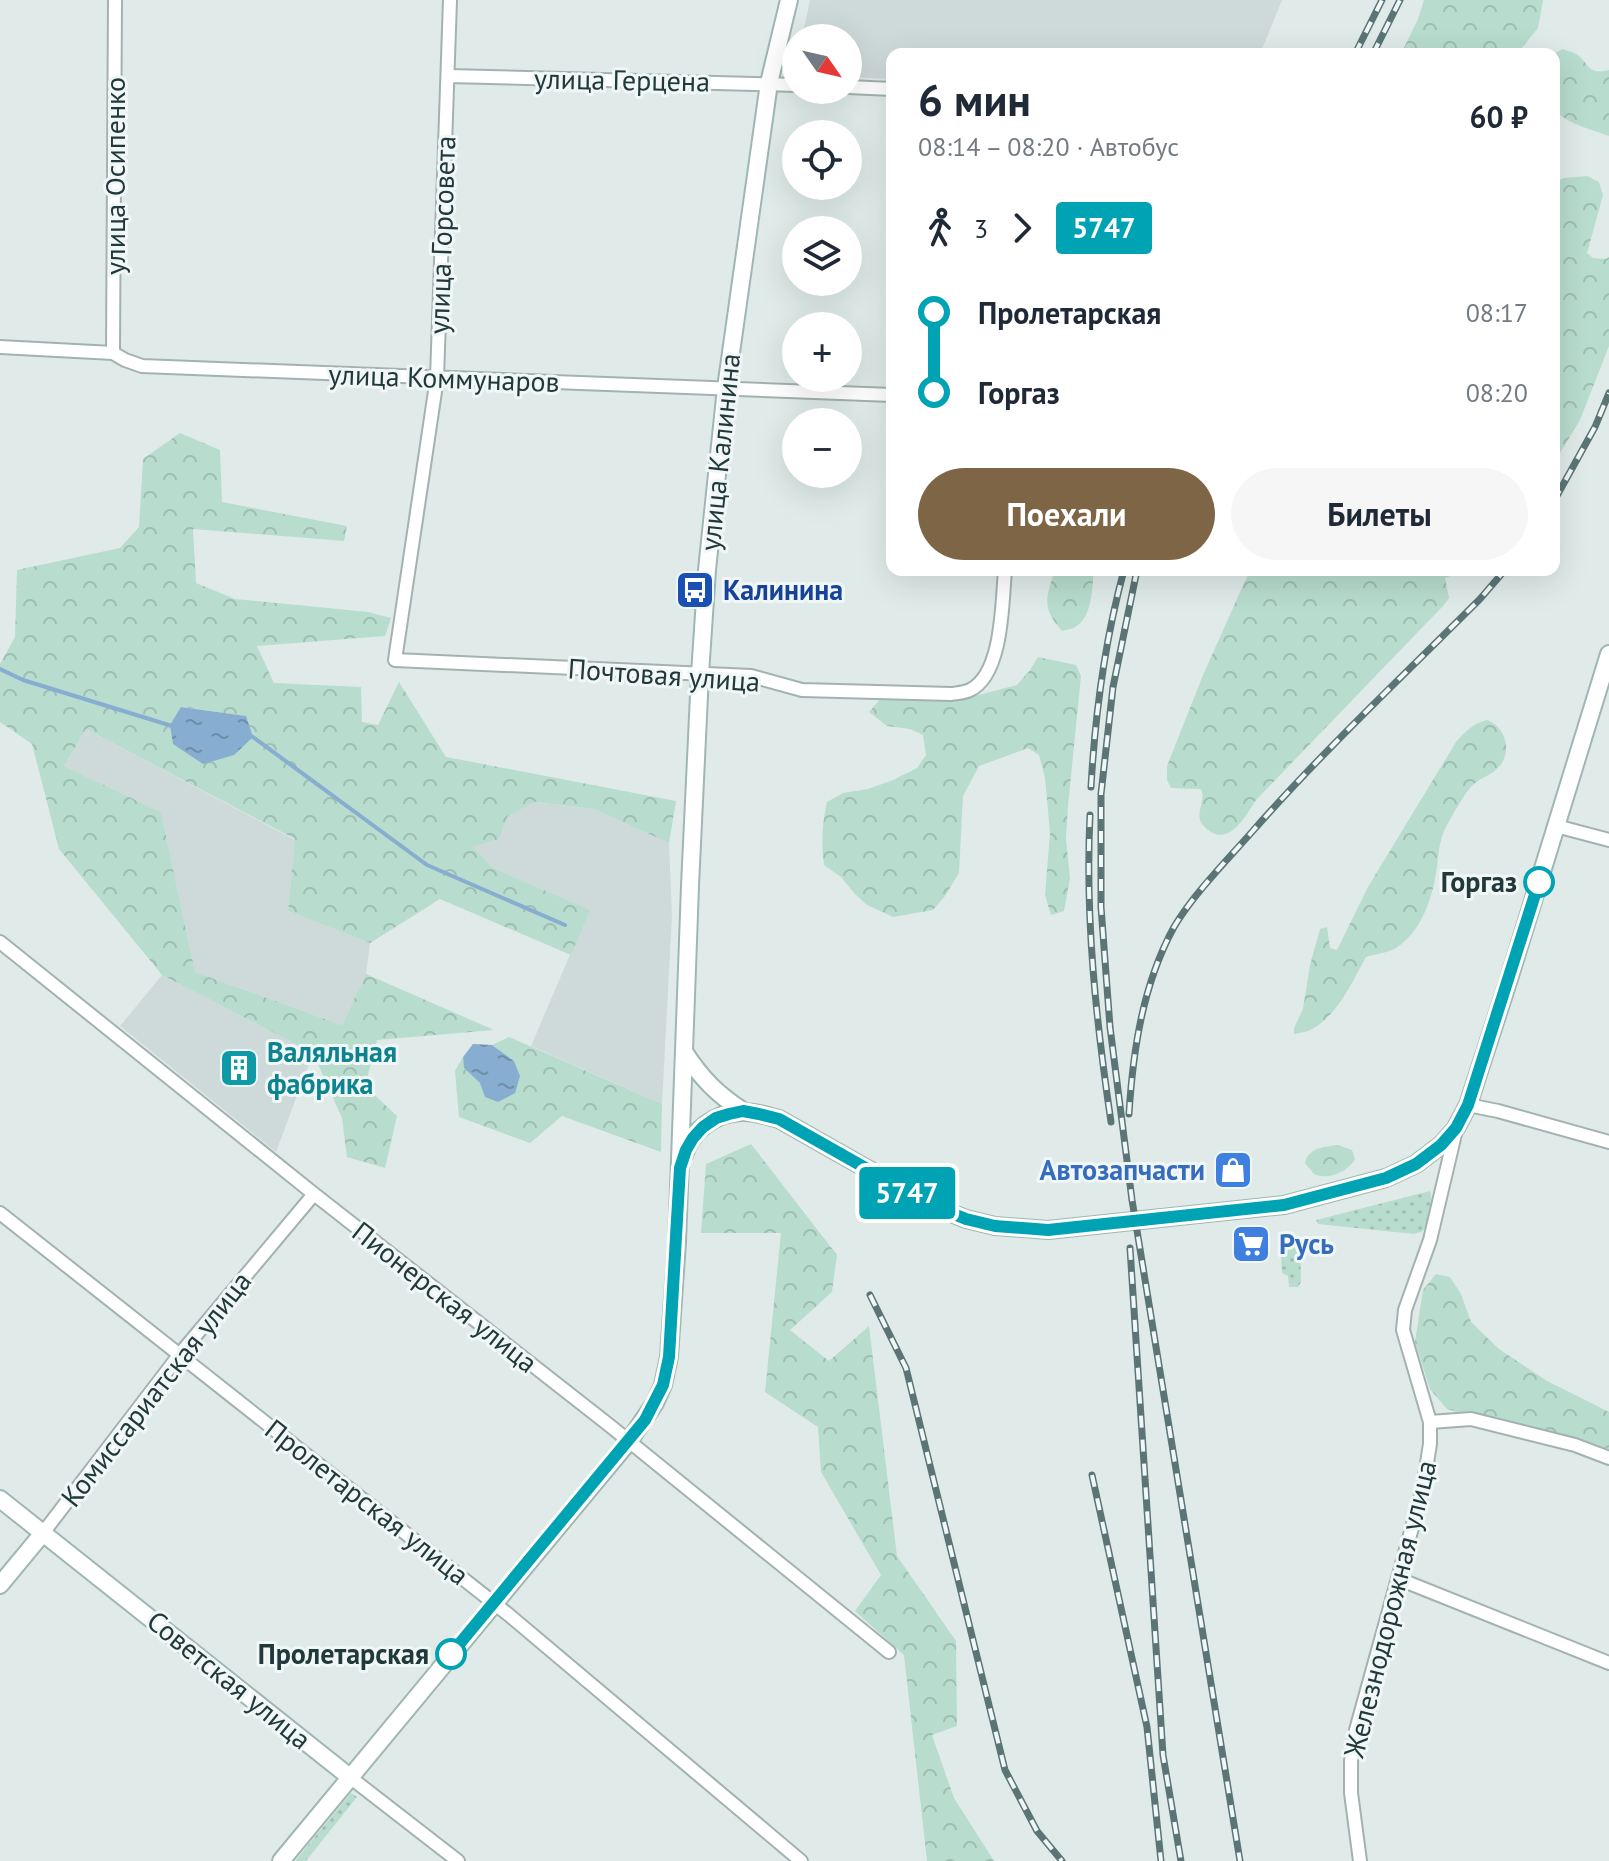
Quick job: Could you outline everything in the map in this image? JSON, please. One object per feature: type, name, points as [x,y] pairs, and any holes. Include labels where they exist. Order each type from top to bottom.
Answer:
[{"type":"main road","name":"улица Калинина","points":[[281,1861],[629,1441],[655,1403],[663,1385],[676,1256],[707,570],[726,388],[769,83],[789,0]]},
{"type":"main road","points":[[685,1053],[711,1088],[743,1111],[779,1119],[929,1204],[995,1226],[1048,1230],[1284,1205],[1386,1178],[1416,1164],[1441,1145],[1456,1128],[1468,1105],[1609,654]]},
{"type":"main road","points":[[680,1168],[686,1150],[703,1127],[716,1118],[743,1111]]},
{"type":"main road","name":"Советская улица","points":[[0,1499],[351,1778]]},
{"type":"main road","name":"Комиссариатская улица","points":[[0,1585],[43,1533]]},
{"type":"street","name":"улица Осипенко","points":[[113,353],[115,0]]},
{"type":"street","name":"улица Горсовета","points":[[395,660],[437,378],[450,0]]},
{"type":"street","name":"улица Герцена","points":[[448,76],[782,84]]},
{"type":"street","points":[[862,88],[886,89]]},
{"type":"street","name":"улица Коммунаров","points":[[0,347],[113,353],[142,366],[886,395]]},
{"type":"street","name":"Почтовая улица","points":[[395,660],[751,676],[802,690],[968,692],[979,685],[988,673],[997,646],[1004,576]]},
{"type":"street","points":[[1556,826],[1609,840]]},
{"type":"street","name":"Пионерская улица","points":[[0,942],[629,1441],[889,1652]]},
{"type":"street","points":[[1468,1105],[1609,1142]]},
{"type":"street","name":"Железнодорожная улица","points":[[1360,1861],[1351,1793],[1351,1761],[1356,1730],[1423,1488],[1430,1444],[1430,1422],[1403,1330],[1405,1310],[1430,1240],[1456,1128]]},
{"type":"street","name":"Комиссариатская улица","points":[[43,1533],[180,1354],[314,1194]]},
{"type":"street","name":"Пролетарская улица","points":[[0,1213],[494,1603],[801,1861]]},
{"type":"street","points":[[1430,1422],[1471,1419],[1575,1445],[1609,1458]]},
{"type":"street","points":[[1399,1579],[1609,1663]]},
{"type":"street","name":"Советская улица","points":[[351,1778],[458,1861]]},
{"type":"shaded area","points":[[810,0],[1282,0],[1262,48],[886,48],[886,79],[862,78],[862,24],[805,24]]},
{"type":"shaded area","points":[[86,729],[295,840],[288,911],[370,943],[366,974],[342,1025],[195,972],[161,812],[64,766]]},
{"type":"shaded area","points":[[534,802],[594,809],[669,843],[672,916],[662,1104],[531,1046],[589,910],[493,868],[472,847],[499,839],[508,816]]},
{"type":"shaded area","points":[[162,975],[313,1053],[276,1152],[120,1026]]},
{"type":"green space","points":[[1424,0],[1543,0],[1538,28],[1522,48],[1404,48]]},
{"type":"green space","points":[[1560,50],[1576,54],[1592,70],[1609,70],[1609,136],[1560,115]]},
{"type":"green space","points":[[1587,176],[1599,182],[1603,195],[1587,253],[1593,258],[1609,257],[1609,346],[1580,420],[1560,453],[1560,180]]},
{"type":"green space","points":[[180,433],[220,450],[222,502],[347,526],[344,541],[193,529],[196,583],[235,599],[368,612],[391,618],[385,636],[257,646],[274,683],[361,687],[362,722],[378,725],[399,682],[446,757],[676,801],[669,843],[594,809],[535,802],[508,816],[499,839],[473,847],[493,868],[590,910],[571,955],[440,899],[370,943],[288,911],[295,839],[86,729],[64,766],[161,812],[195,972],[342,1025],[366,974],[494,1030],[377,1040],[365,1086],[397,1116],[385,1168],[347,1157],[342,1118],[313,1053],[162,975],[59,849],[32,744],[0,722],[0,664],[15,637],[17,570],[120,548],[139,527],[143,459]],"holes":[[[182,707],[246,716],[170,726]]]},
{"type":"green space","points":[[1053,576],[1093,576],[1085,616],[1072,629],[1062,631],[1051,616],[1047,602]]},
{"type":"green space","points":[[1247,576],[1450,576],[1445,578],[1449,598],[1443,606],[1256,800],[1242,821],[1223,835],[1208,830],[1200,820],[1201,789],[1171,788],[1167,780],[1167,766]]},
{"type":"green space","points":[[1038,657],[1076,665],[1081,676],[1066,839],[1070,878],[1064,911],[1051,915],[1045,895],[1050,833],[1045,778],[1039,755],[1028,748],[979,766],[963,796],[959,873],[933,910],[893,917],[867,905],[841,877],[824,865],[822,833],[827,802],[843,793],[868,789],[893,780],[917,768],[926,755],[923,735],[910,729],[887,726],[869,712],[883,696],[967,698],[1017,685]]},
{"type":"green space","points":[[1487,720],[1504,737],[1506,749],[1503,761],[1496,770],[1470,788],[1447,825],[1440,843],[1431,894],[1418,925],[1396,948],[1366,957],[1344,997],[1329,1015],[1310,1030],[1294,1034],[1303,1009],[1320,929],[1327,927],[1330,948],[1337,950],[1368,887],[1456,742],[1473,726]]},
{"type":"green space","points":[[509,1037],[662,1104],[661,1152],[562,1116],[530,1143],[459,1117],[455,1071],[463,1057],[464,1068],[480,1083],[515,1062],[492,1045]]},
{"type":"green space","points":[[751,1144],[837,1255],[832,1292],[790,1330],[829,1361],[869,1326],[897,1556],[956,1641],[957,1726],[932,1735],[954,1798],[994,1861],[927,1861],[904,1655],[855,1611],[881,1575],[821,1472],[818,1427],[765,1392],[781,1233],[701,1233],[706,1164]]},
{"type":"green space","points":[[1338,1145],[1352,1150],[1355,1159],[1352,1163],[1343,1171],[1331,1175],[1314,1174],[1305,1163],[1310,1154]]},
{"type":"green space","points":[[1430,1191],[1430,1216],[1423,1231],[1414,1234],[1318,1224],[1316,1220]]},
{"type":"green space","points":[[1280,1231],[1300,1243],[1301,1282],[1298,1287],[1289,1287],[1288,1276],[1282,1273]]},
{"type":"green space","points":[[1436,1274],[1450,1277],[1461,1294],[1471,1322],[1499,1349],[1547,1381],[1609,1412],[1609,1455],[1447,1409],[1430,1389],[1415,1342],[1423,1290]]},
{"type":"green space","points":[[351,1793],[357,1797],[306,1861],[295,1861]]},
{"type":"water","points":[[181,707],[246,716],[253,737],[234,755],[203,764],[173,744],[170,725]]},
{"type":"water","points":[[473,1044],[492,1045],[514,1061],[520,1076],[515,1093],[498,1102],[485,1097],[480,1083],[464,1068],[463,1057]]},
{"type":"waterway","points":[[0,669],[23,680],[172,726]]},
{"type":"waterway","points":[[248,736],[427,865],[565,925]]},
{"type":"railway","points":[[1358,48],[1382,0]]},
{"type":"railway","points":[[1376,48],[1400,0]]},
{"type":"railway","points":[[1560,490],[1595,427],[1609,393]]},
{"type":"railway","points":[[1091,787],[1102,678],[1123,576]]},
{"type":"railway","points":[[1136,576],[1113,687],[1101,794],[1101,907],[1110,1027],[1132,1200],[1240,1861]]},
{"type":"railway","points":[[1129,1114],[1133,1065],[1147,994],[1163,949],[1182,915],[1306,773],[1500,576]]},
{"type":"railway","points":[[1090,815],[1089,892],[1093,969],[1111,1122]]},
{"type":"railway","points":[[1130,1248],[1163,1755],[1181,1861]]},
{"type":"railway","points":[[870,1295],[906,1368],[1005,1770],[1037,1831],[1062,1861]]},
{"type":"railway","points":[[1092,1475],[1147,1727],[1161,1861]]},
{"type":"bus line","name":"5747","points":[[451,1654],[629,1441],[655,1403],[663,1385],[669,1357],[680,1168],[686,1150],[703,1127],[716,1118],[743,1111],[779,1119],[929,1204],[966,1219],[995,1226],[1048,1230],[1284,1205],[1386,1178],[1416,1164],[1441,1145],[1456,1128],[1468,1105],[1539,882]]},
{"type":"place","name":"Калинина","points":[[695,590]]},
{"type":"place","name":"Горгаз","points":[[1539,882]]},
{"type":"place","name":"Валяльная фабрика","points":[[239,1068]]},
{"type":"place","name":"Автозапчасти","points":[[1233,1170]]},
{"type":"place","name":"Русь","points":[[1251,1244]]},
{"type":"place","name":"Пролетарская","points":[[451,1654]]}]
